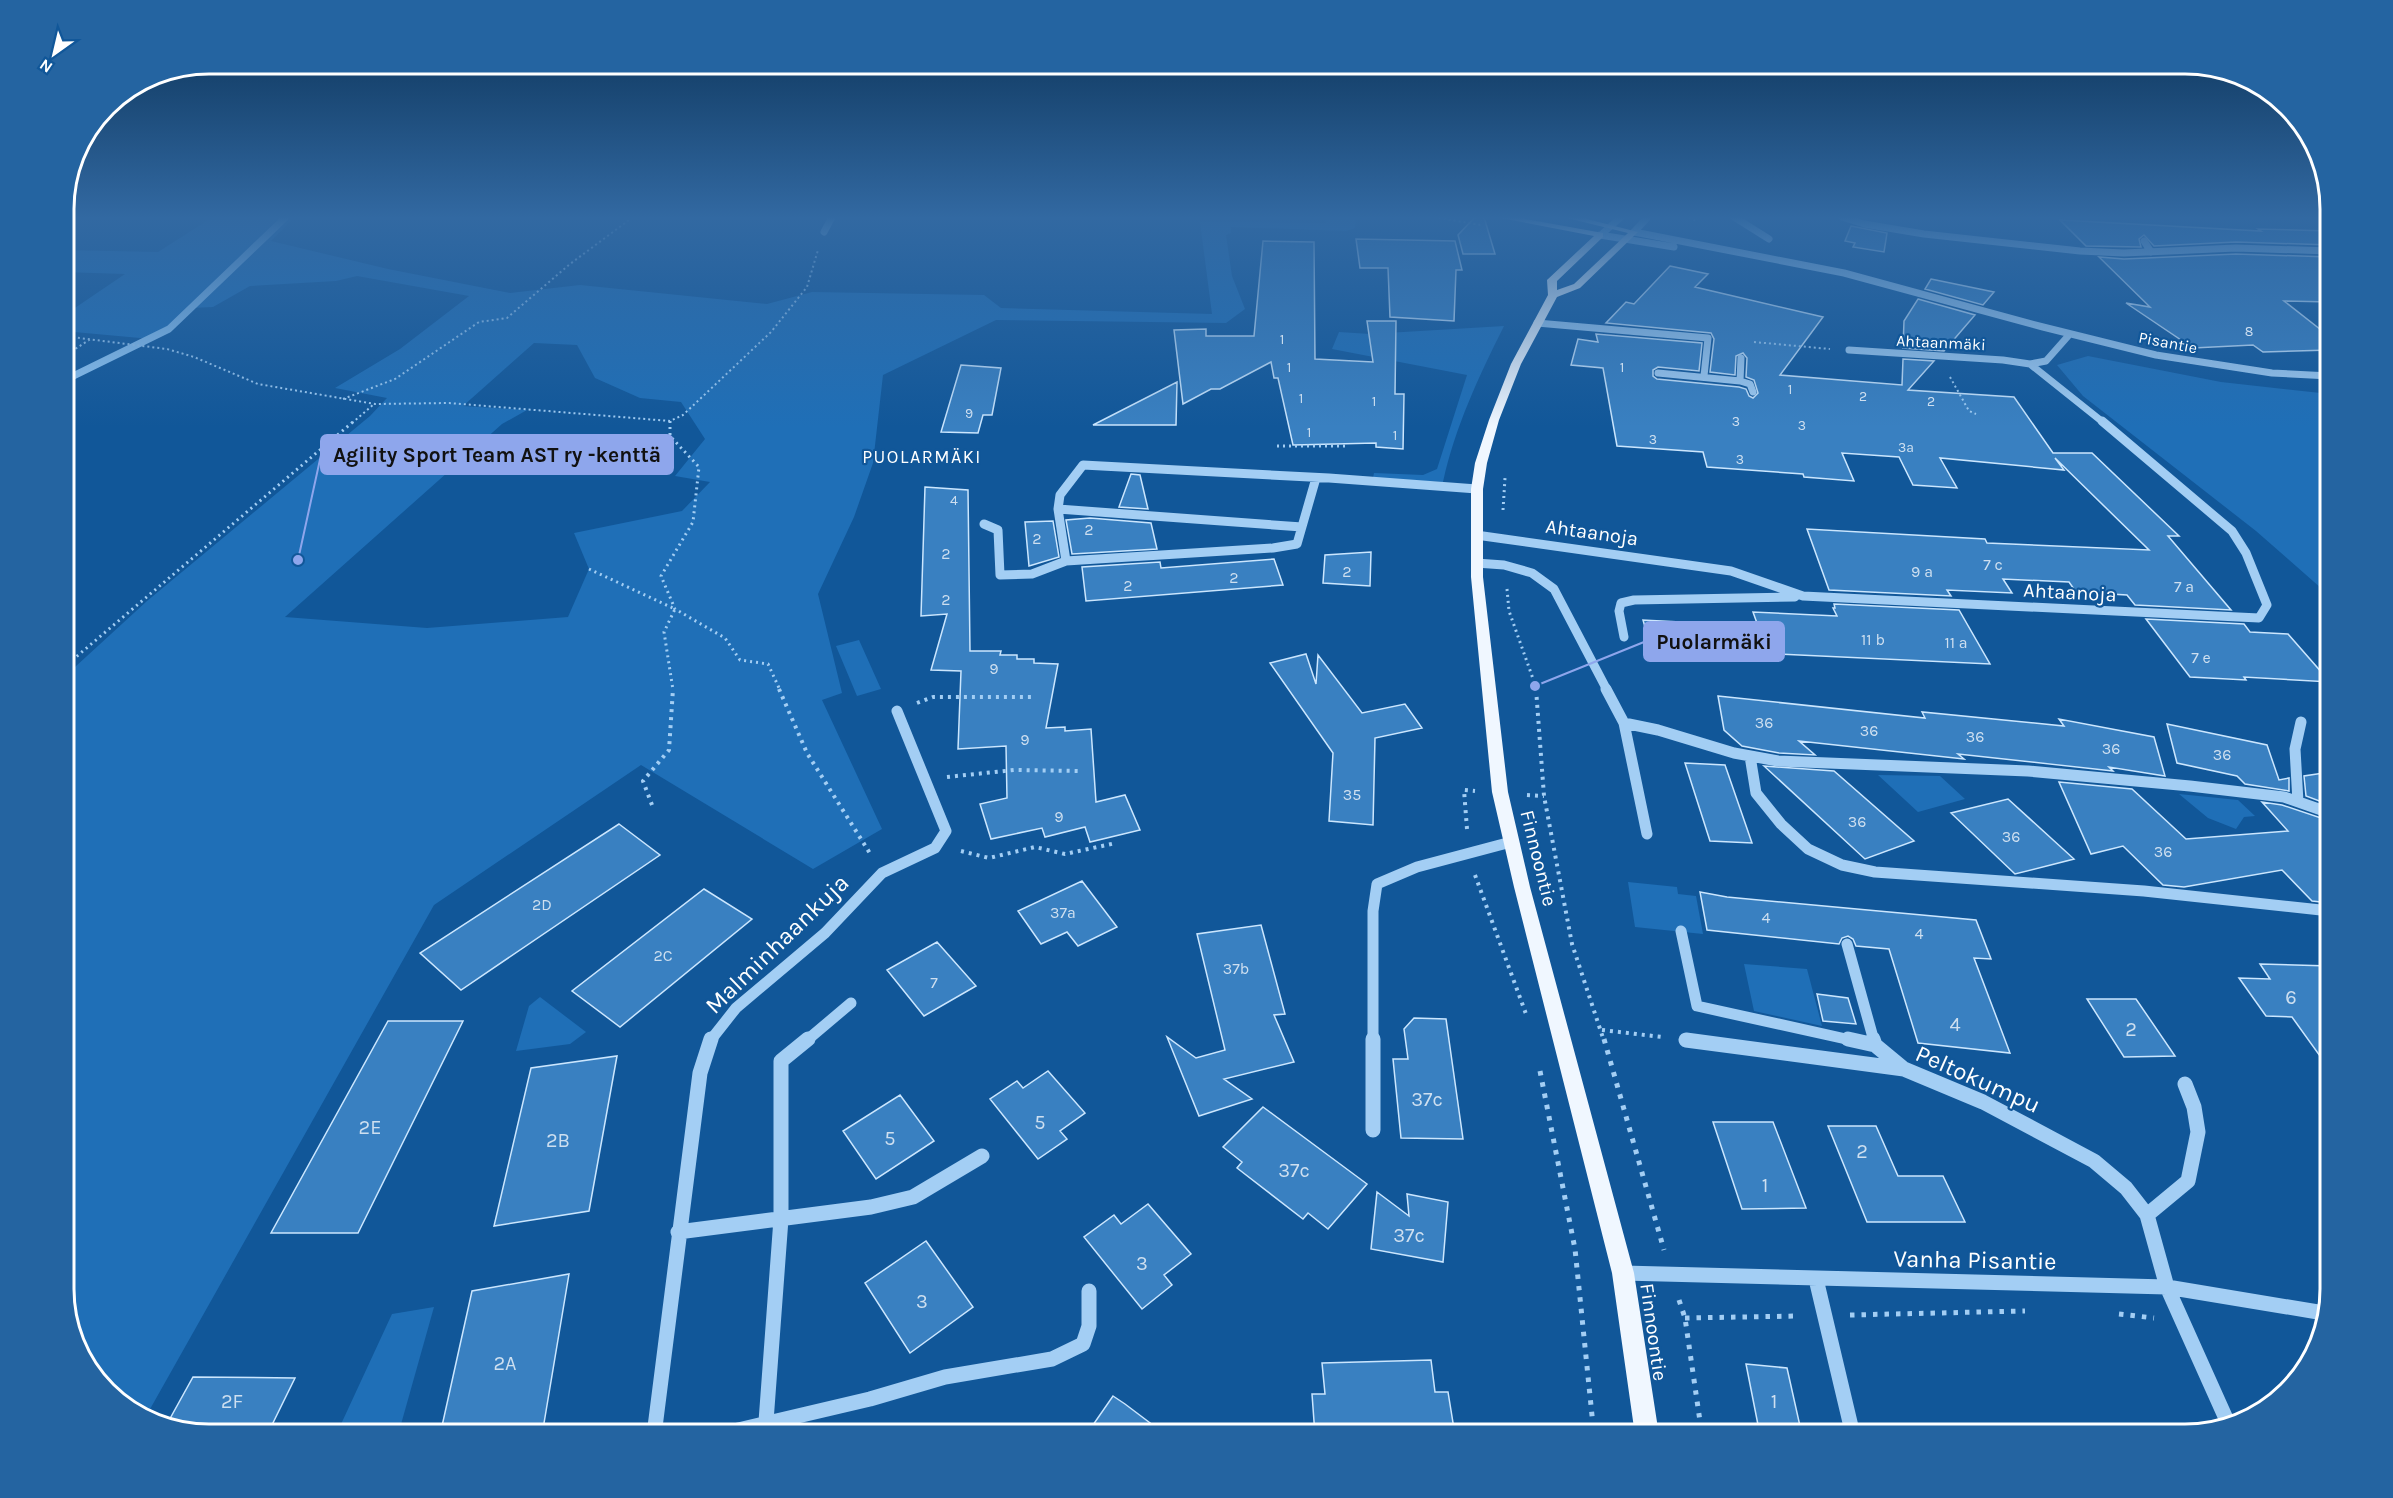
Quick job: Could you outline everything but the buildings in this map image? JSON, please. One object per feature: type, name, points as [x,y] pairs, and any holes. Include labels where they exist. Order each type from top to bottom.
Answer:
[{"type":"main road","name":"Finnoontie","points":[[1552,287],[1553,295],[1516,364],[1494,420],[1481,463],[1477,489],[1476,563],[1500,792],[1623,1273],[1645,1424]]},
{"type":"main road","points":[[1553,295],[1574,287]]},
{"type":"street","name":"Pisantie","points":[[1898,287],[2069,335],[2134,350],[2214,365],[2319,375]]},
{"type":"street","points":[[1537,323],[1708,338],[1704,376]]},
{"type":"street","points":[[2031,364],[2046,361],[2069,335]]},
{"type":"street","name":"Ahtaanmäki","points":[[1849,350],[2003,360],[2031,364]]},
{"type":"street","points":[[1740,381],[1741,358]]},
{"type":"street","name":"Ahtaanoja","points":[[1476,535],[1731,571],[1803,596],[2259,618],[2267,605],[2246,553],[2232,531],[2148,458],[2031,364]]},
{"type":"street","points":[[1658,373],[1740,381],[1750,384],[1752,392]]},
{"type":"street","points":[[1066,561],[1058,509],[1060,495],[1083,465],[1477,489]]},
{"type":"street","points":[[984,524],[998,530],[1000,575],[1032,574],[1066,561],[1273,548],[1297,544],[1316,478]]},
{"type":"street","points":[[1058,509],[1302,527]]},
{"type":"street","points":[[1476,563],[1504,565],[1532,573],[1554,589],[1624,723],[1647,834]]},
{"type":"street","points":[[1624,637],[1619,611],[1621,603],[1634,600],[1803,596]]},
{"type":"street","name":"Malminhaankuja","points":[[655,1424],[699,1073],[709,1042],[736,1008],[825,933],[882,873],[935,848],[946,831],[897,711]]},
{"type":"street","points":[[2298,802],[2295,749],[2301,722]]},
{"type":"street","points":[[1624,723],[1658,730],[1734,753],[1778,761],[2028,771],[2284,797],[2320,809]]},
{"type":"street","points":[[1750,756],[1756,793],[1781,824],[1808,849],[1842,865],[1875,872],[2144,891],[2320,910]]},
{"type":"street","points":[[1373,1130],[1373,911],[1377,884],[1416,867],[1511,842]]},
{"type":"street","points":[[1682,931],[1697,1006],[1875,1046],[1904,1070]]},
{"type":"street","points":[[1847,944],[1875,1046]]},
{"type":"street","points":[[765,1424],[781,1219],[781,1061],[852,1003]]},
{"type":"street","name":"Peltokumpu","points":[[1686,1040],[1904,1070],[1983,1102],[2094,1161],[2126,1188],[2147,1215],[2167,1287],[2225,1418]]},
{"type":"street","points":[[2147,1215],[2188,1181],[2198,1132],[2194,1107],[2185,1084]]},
{"type":"street","points":[[678,1232],[871,1207],[913,1197],[982,1156]]},
{"type":"street","name":"Vanha Pisantie","points":[[1623,1273],[2167,1287],[2317,1311]]},
{"type":"street","points":[[1816,1279],[1850,1424]]},
{"type":"street","points":[[785,1424],[945,1377],[1052,1359],[1083,1344],[1089,1326],[1089,1291]]},
{"type":"path","points":[[343,399],[395,379],[479,322],[507,318],[543,287]]},
{"type":"path","points":[[74,337],[167,349],[194,357],[258,384],[375,404],[448,403],[670,420],[683,415],[771,332],[807,287]]},
{"type":"path","points":[[74,350],[93,338]]},
{"type":"path","points":[[1708,338],[1849,350]]},
{"type":"path","points":[[1946,369],[1969,411],[1976,414]]},
{"type":"path","points":[[74,659],[375,404]]},
{"type":"path","points":[[652,805],[643,781],[669,750],[673,685],[664,632],[675,609],[661,576],[693,522],[699,467],[670,436],[670,420]]},
{"type":"path","points":[[1277,446],[1345,446]]},
{"type":"path","points":[[1502,537],[1506,466]]},
{"type":"path","points":[[1504,565],[1509,611],[1538,694],[1544,796],[1572,944],[1602,1030],[1685,1318],[1700,1424]]},
{"type":"path","points":[[589,569],[675,609],[725,638],[740,660],[768,664],[807,753],[847,813],[882,873]]},
{"type":"path","points":[[897,711],[933,697],[1032,697]]},
{"type":"path","points":[[926,782],[981,770],[1080,771]]},
{"type":"path","points":[[1464,790],[1471,854],[1484,903],[1529,1023]]},
{"type":"path","points":[[989,858],[1035,847],[1065,854],[1116,843]]},
{"type":"path","points":[[1602,1030],[1686,1040]]},
{"type":"path","points":[[1538,1065],[1575,1249],[1593,1424]]},
{"type":"path","points":[[1685,1318],[2032,1311]]},
{"type":"path","points":[[2113,1313],[2182,1321]]},
{"type":"shaded area","points":[[106,287],[248,287],[213,307],[191,308],[169,329],[151,339],[74,332],[74,309]]},
{"type":"shaded area","points":[[418,287],[479,287],[510,293],[563,287],[599,287],[767,304],[812,292],[984,295],[1001,308],[1212,314],[1208,287],[1236,287],[1245,309],[1226,323],[996,320],[883,375],[873,463],[854,517],[818,594],[842,693],[822,700],[882,829],[813,869],[641,765],[434,905],[149,1410],[126,1397],[101,1372],[84,1341],[76,1316],[74,1298],[74,668],[147,601],[370,416],[387,398],[335,388],[400,349],[469,296]],"holes":[[[534,343],[577,345],[595,378],[640,398],[681,402],[705,439],[675,476],[710,482],[682,511],[574,533],[589,569],[568,617],[427,628],[285,617],[502,424],[527,410],[463,406]]]},
{"type":"shaded area","points":[[1504,326],[1461,422],[1443,482],[1373,478],[1374,473],[1423,475],[1437,469],[1467,375],[1332,349],[1339,332],[1370,334]]},
{"type":"shaded area","points":[[2088,356],[2221,382],[2319,393],[2319,587],[2256,531],[2083,396],[2057,365]]},
{"type":"shaded area","points":[[859,640],[881,689],[857,696],[836,646]]},
{"type":"shaded area","points":[[1878,775],[1940,776],[1965,799],[1918,812]]},
{"type":"shaded area","points":[[2179,794],[2238,800],[2255,816],[2244,817],[2236,829],[2208,818]]},
{"type":"shaded area","points":[[1628,882],[1677,887],[1678,894],[1696,896],[1703,934],[1635,927]]},
{"type":"shaded area","points":[[1744,964],[1807,969],[1822,1026],[1754,1011]]},
{"type":"shaded area","points":[[540,997],[586,1032],[570,1044],[516,1051],[529,1006]]},
{"type":"shaded area","points":[[434,1307],[401,1424],[341,1424],[392,1314]]},
{"type":"waterway","points":[[74,376],[169,329],[213,287]]},
{"type":"place","name":"Agility Sport Team AST ry -kenttä","points":[[298,560]]},
{"type":"place","name":"Puolarmäki","points":[[1535,686]]},
{"type":"district","name":"PUOLARMÄKI","points":[[922,457]]}]
